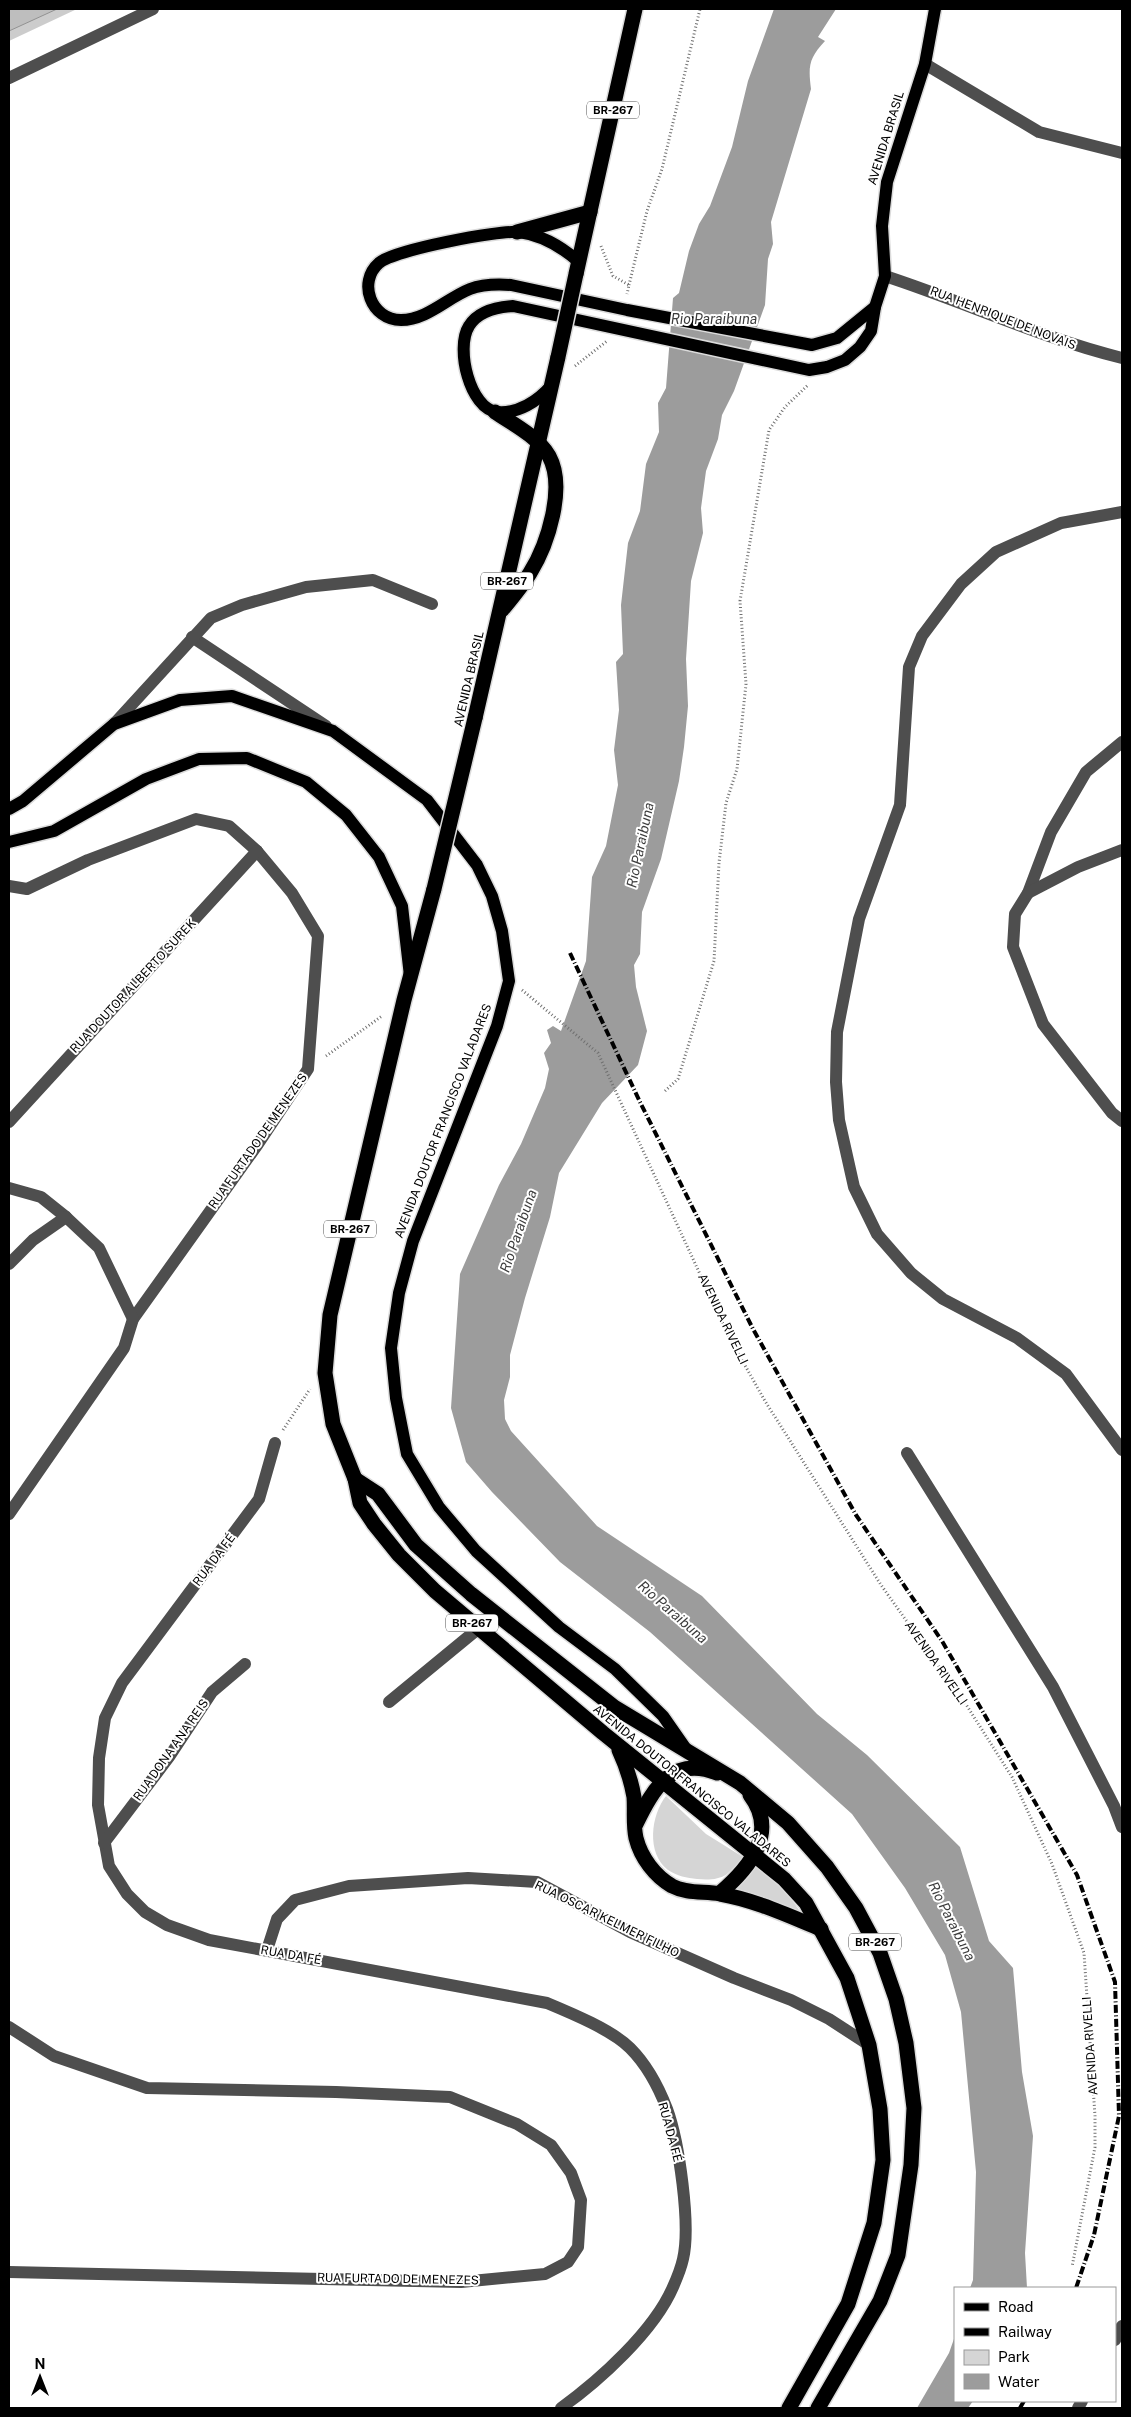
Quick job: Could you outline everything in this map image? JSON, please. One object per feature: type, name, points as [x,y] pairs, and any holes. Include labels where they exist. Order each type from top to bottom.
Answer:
[{"type":"highway","name":"AVENIDA BRASIL","points":[[410,978],[434,888],[500,613],[636,9]]},
{"type":"highway","points":[[517,232],[590,212]]},
{"type":"highway","points":[[496,412],[538,442],[548,455],[555,471],[556,489],[553,514],[544,546],[531,572],[500,613]]},
{"type":"highway","name":"AVENIDA DOUTOR FRANCISCO VALADARES","points":[[410,978],[330,1315],[325,1372],[333,1424],[355,1479],[360,1503],[399,1555],[435,1591],[617,1745],[784,1879],[806,1903],[847,1978],[869,2045],[880,2109],[884,2160],[874,2223],[848,2304],[789,2408]]},
{"type":"highway","name":"AVENIDA DOUTOR FRANCISCO VALADARES","points":[[355,1479],[378,1494],[416,1545],[439,1568],[508,1624],[614,1707],[740,1783],[788,1823],[827,1867],[856,1908],[880,1953],[896,1999],[906,2043],[914,2108],[911,2165],[898,2255],[880,2301],[818,2408]]},
{"type":"highway","points":[[478,1628],[508,1624]]},
{"type":"highway","points":[[617,1745],[628,1767],[634,1797],[636,1839],[654,1872],[673,1887],[696,1892],[720,1894],[776,1911],[821,1930]]},
{"type":"highway","name":"BR-267","points":[[635,1825],[650,1796],[662,1781],[677,1770],[695,1769],[714,1772],[740,1783],[757,1805],[761,1822],[756,1855],[740,1877],[720,1894]]},
{"type":"main road","name":"AVENIDA BRASIL","points":[[496,412],[475,393],[464,367],[464,339],[469,326],[488,310],[513,306],[792,368],[809,370],[827,367],[844,360],[860,347],[871,331],[875,307],[885,276],[882,226],[887,182],[925,64],[936,9]]},
{"type":"main road","points":[[578,268],[550,242],[517,232],[428,245],[390,256],[372,270],[368,282],[368,293],[372,304],[380,313],[390,318],[402,320],[428,312],[469,290],[497,284],[511,285],[625,310],[812,345],[837,338],[875,307]]},
{"type":"main road","points":[[496,412],[508,411],[532,403],[551,386]]},
{"type":"main road","name":"AVENIDA DOUTOR FRANCISCO VALADARES","points":[[9,809],[23,801],[114,724],[180,700],[232,696],[332,731],[427,800],[477,865],[492,896],[502,931],[509,981],[497,1026],[413,1241],[399,1293],[391,1348],[396,1398],[407,1454],[439,1507],[476,1551],[559,1627],[615,1669],[663,1716],[686,1749]]},
{"type":"main road","name":"AVENIDA DOUTOR FRANCISCO VALADARES","points":[[9,842],[54,831],[146,779],[199,759],[247,758],[306,782],[346,815],[379,857],[402,906],[410,978]]},
{"type":"street","points":[[9,78],[153,9]]},
{"type":"street","points":[[925,64],[1039,132],[1122,153]]},
{"type":"street","name":"RUA HENRIQUE DE NOVAIS","points":[[885,276],[940,294],[1078,347],[1122,358]]},
{"type":"street","points":[[1122,512],[1061,523],[996,552],[961,584],[922,636],[909,667],[900,804],[859,919],[837,1032],[836,1082],[839,1120],[854,1187],[877,1234],[911,1273],[943,1299],[1017,1338],[1066,1374],[1122,1450]]},
{"type":"street","points":[[114,724],[211,618],[242,605],[306,587],[373,580],[432,604]]},
{"type":"street","points":[[192,637],[332,731]]},
{"type":"street","points":[[1122,742],[1086,772],[1051,832],[1028,893],[1015,914],[1012,947],[1043,1024],[1112,1113],[1122,1121]]},
{"type":"street","name":"RUA FURTADO DE MENEZES","points":[[9,886],[27,889],[88,860],[196,819],[229,826],[257,851],[292,893],[318,936],[308,1069],[258,1144],[132,1319],[124,1348],[9,1514]]},
{"type":"street","points":[[1028,893],[1078,867],[1122,850]]},
{"type":"street","name":"RUA DOUTOR ALBERTO SUREK","points":[[9,1122],[257,851]]},
{"type":"street","points":[[9,1188],[40,1197],[66,1217],[99,1248],[132,1319]]},
{"type":"street","points":[[9,1264],[33,1240],[66,1217]]},
{"type":"street","name":"RUA DA FÉ","points":[[275,1444],[259,1499],[122,1683],[105,1718],[99,1758],[98,1805],[109,1866],[127,1894],[145,1912],[167,1925],[208,1940],[547,2003],[591,2022],[629,2047],[651,2077],[667,2110],[678,2157],[684,2202],[684,2258],[658,2316],[596,2382],[561,2408]]},
{"type":"street","points":[[907,1453],[1053,1687],[1114,1806],[1122,1827]]},
{"type":"street","points":[[389,1702],[478,1628]]},
{"type":"street","name":"RUA DONA ANA REIS","points":[[104,1843],[169,1757],[212,1692],[245,1664]]},
{"type":"street","name":"RUA OSCAR KELMER FILHO","points":[[267,1950],[277,1919],[295,1900],[350,1886],[468,1878],[537,1882],[630,1932],[791,2000],[830,2019],[869,2045]]},
{"type":"street","name":"RUA FURTADO DE MENEZES","points":[[9,2027],[54,2056],[147,2088],[336,2092],[450,2097],[517,2124],[551,2144],[571,2173],[580,2200],[578,2247],[568,2262],[545,2274],[461,2282],[9,2272]]},
{"type":"street","points":[[1116,2338],[1122,2326]]},
{"type":"path","points":[[625,310],[629,285],[647,211],[662,169],[700,9]]},
{"type":"path","points":[[601,246],[613,276],[629,285]]},
{"type":"path","points":[[577,363],[604,345]]},
{"type":"path","points":[[665,1090],[678,1079],[714,961],[719,863],[726,802],[736,769],[746,684],[740,601],[769,430],[785,407],[827,367]]},
{"type":"path","name":"AVENIDA RIVELLI","points":[[529,994],[598,1053],[623,1103],[729,1337],[766,1401],[881,1585],[967,1706],[1012,1777],[1052,1864],[1084,1953],[1095,2116],[1095,2147],[1072,2266]]},
{"type":"path","points":[[308,1069],[404,1000]]},
{"type":"path","points":[[275,1444],[309,1391],[325,1372]]},
{"type":"green space","points":[[666,1796],[706,1834],[743,1857],[727,1874],[713,1879],[690,1878],[671,1872],[661,1863],[656,1854],[653,1834],[657,1813]]},
{"type":"green space","points":[[755,1864],[785,1890],[804,1917],[727,1892]]},
{"type":"water","name":"Rio Paraibuna","points":[[774,9],[836,9],[818,37],[825,41],[816,52],[811,63],[811,89],[771,222],[773,244],[768,259],[765,305],[734,391],[722,415],[718,439],[706,471],[701,508],[703,533],[691,581],[686,659],[688,706],[684,747],[679,781],[661,859],[642,912],[640,954],[634,965],[636,987],[647,1031],[638,1065],[602,1103],[559,1173],[550,1217],[510,1355],[510,1377],[504,1400],[505,1419],[511,1431],[597,1526],[702,1596],[817,1714],[867,1755],[960,1847],[989,1941],[1013,1968],[1022,2072],[1033,2136],[1025,2253],[1027,2287],[970,2287],[973,2280],[976,2172],[961,2012],[945,1955],[905,1888],[852,1814],[650,1632],[560,1562],[492,1492],[466,1462],[451,1408],[460,1274],[499,1185],[521,1144],[545,1088],[549,1069],[544,1053],[551,1043],[547,1030],[553,1026],[561,1031],[586,961],[592,877],[606,846],[618,785],[614,750],[619,710],[616,662],[623,654],[621,605],[628,543],[640,511],[646,464],[659,432],[658,403],[666,388],[673,298],[679,293],[689,251],[699,224],[710,206],[732,147],[748,81]]},
{"type":"water","points":[[954,2339],[954,2402],[972,2402],[968,2408],[917,2408],[949,2353]]},
{"type":"building","points":[[9,9],[57,9],[9,31]]},
{"type":"railway","points":[[570,953],[640,1102],[753,1329],[856,1515],[942,1641],[1077,1875],[1115,1982],[1119,2116],[1094,2235],[1076,2287]]},
{"type":"railway","points":[[1020,2408],[1023,2402]]}]
